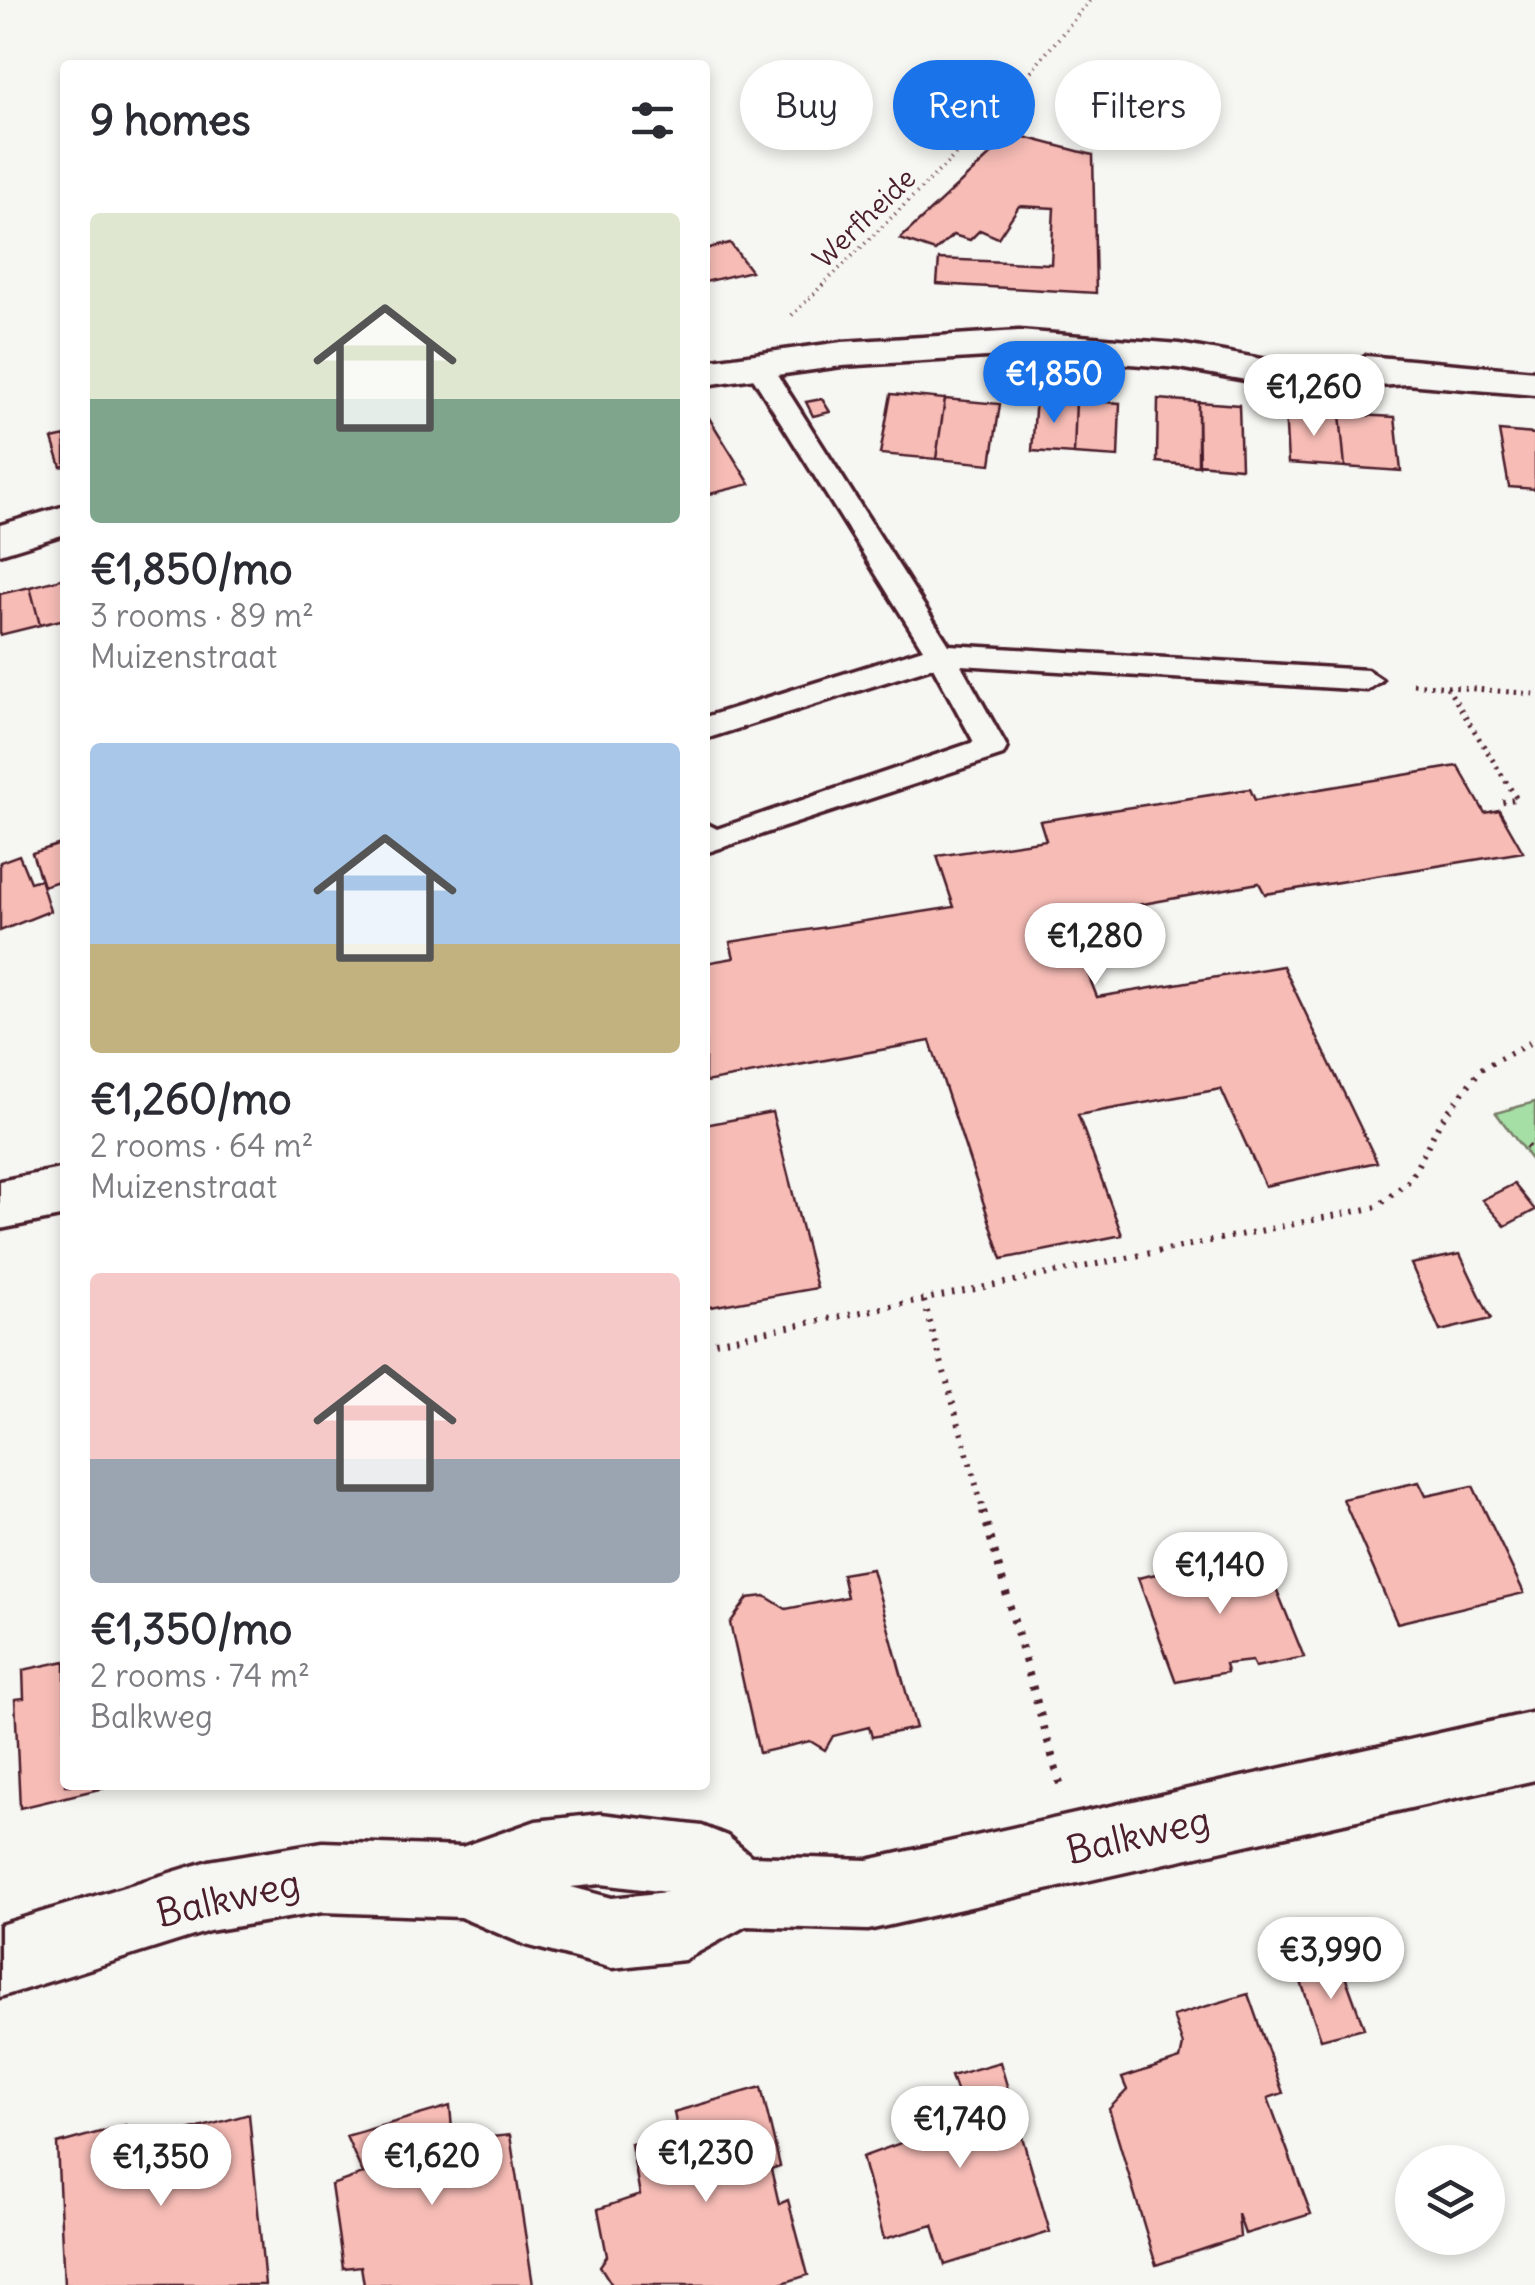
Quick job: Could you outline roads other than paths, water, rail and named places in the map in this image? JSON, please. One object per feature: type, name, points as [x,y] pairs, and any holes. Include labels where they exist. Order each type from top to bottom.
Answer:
[{"type":"street","points":[[733,369],[842,354],[1020,343],[1178,356],[1306,379],[1402,373],[1535,383]]},
{"type":"street","points":[[0,540],[60,522]]},
{"type":"street","points":[[0,1205],[60,1193]]},
{"type":"street","name":"Balkweg","points":[[0,1961],[209,1896],[323,1876],[462,1882],[526,1910],[612,1933],[684,1925],[738,1890],[868,1895],[1535,1746]]},
{"type":"lane","points":[[710,843],[992,747],[940,654],[733,369]]},
{"type":"lane","points":[[710,726],[940,654],[1367,680]]}]
